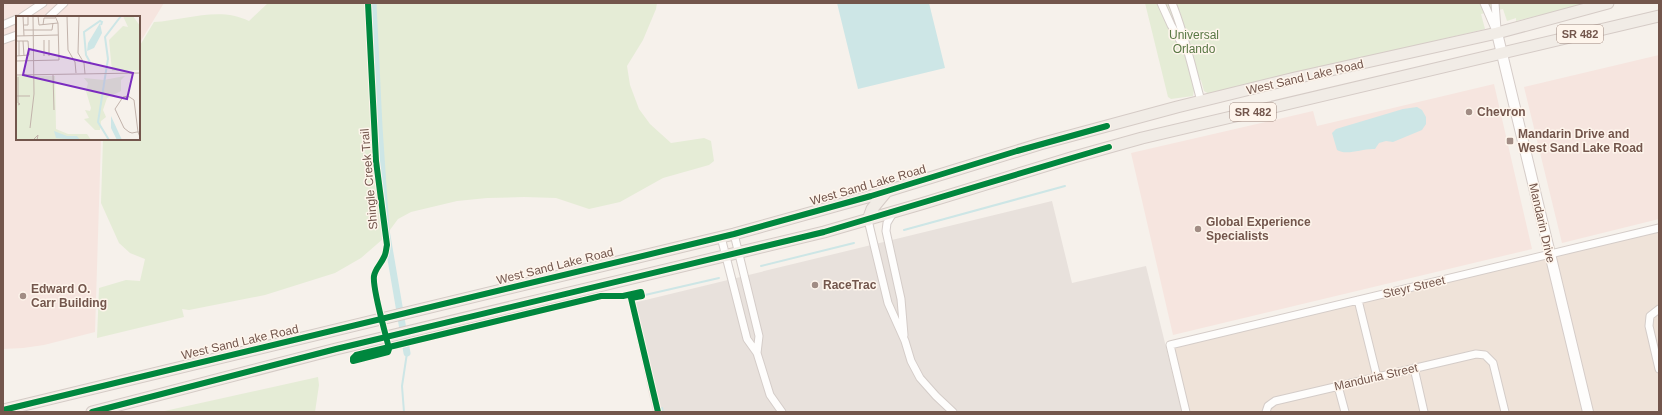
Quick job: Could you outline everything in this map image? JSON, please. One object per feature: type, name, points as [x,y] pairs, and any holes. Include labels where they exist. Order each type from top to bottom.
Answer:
[{"type":"main road","name":"West Sand Lake Road","points":[[3,410],[734,234],[886,192],[1040,144],[1201,101],[1295,78],[1497,33],[1608,3]]},
{"type":"main road","name":"West Sand Lake Road","points":[[92,412],[376,340],[727,256],[868,220],[1046,165],[1142,138],[1659,16]]},
{"type":"main road","points":[[868,220],[876,204],[886,192]]},
{"type":"street","points":[[24,16],[43,3]]},
{"type":"street","points":[[50,16],[64,3]]},
{"type":"street","points":[[1161,3],[1171,25],[1187,53]]},
{"type":"street","points":[[1172,3],[1185,39],[1187,53],[1201,101]]},
{"type":"street","points":[[1484,3],[1497,33]]},
{"type":"street","points":[[1495,3],[1497,33]]},
{"type":"street","points":[[3,25],[16,20]]},
{"type":"street","name":"Mandarin Drive","points":[[1497,33],[1588,412]]},
{"type":"street","points":[[3,40],[16,35]]},
{"type":"street","points":[[893,212],[887,223],[886,231],[901,299],[904,341]]},
{"type":"street","points":[[868,220],[888,303],[911,361],[920,378],[953,412]]},
{"type":"street","name":"Steyr Street","points":[[1186,412],[1170,345],[1659,228]]},
{"type":"street","points":[[734,234],[759,336],[757,353]]},
{"type":"street","points":[[722,237],[747,339],[757,353],[770,395],[782,412]]},
{"type":"street","points":[[1358,300],[1377,377]]},
{"type":"street","points":[[1659,309],[1650,316],[1649,326],[1659,369]]},
{"type":"street","points":[[740,312],[752,310]]},
{"type":"street","name":"Manduria Street","points":[[1267,409],[1275,401],[1476,354],[1485,355],[1493,363],[1505,412]]},
{"type":"street","points":[[1414,368],[1424,412]]},
{"type":"street","points":[[1338,386],[1345,412]]},
{"type":"shaded area","points":[[3,3],[164,3],[140,42],[140,16],[16,16],[16,140],[101,140],[95,332],[44,345],[3,349]]},
{"type":"shaded area","points":[[1659,55],[1659,219],[1562,243],[1524,87]]},
{"type":"shaded area","points":[[1494,84],[1532,249],[1173,335],[1131,153],[1313,111],[1317,126]]},
{"type":"shaded area","points":[[1052,201],[1072,283],[1146,266],[1182,412],[653,412],[629,304]]},
{"type":"shaded area","points":[[1659,228],[1659,412],[1182,412],[1166,346]]},
{"type":"green space","points":[[268,3],[657,3],[643,40],[627,66],[630,85],[639,109],[650,124],[671,143],[704,138],[711,141],[714,161],[709,165],[663,178],[620,202],[589,209],[556,198],[524,197],[487,198],[457,201],[411,212],[398,219],[384,238],[361,258],[335,273],[265,295],[189,310],[182,309],[184,317],[97,338],[99,288],[126,280],[140,281],[145,259],[130,253],[119,243],[101,203],[103,140],[140,140],[140,45],[154,22],[214,14],[238,17],[249,21]]},
{"type":"green space","name":"Universal Orlando","points":[[1145,3],[1590,3],[1516,21],[1516,18],[1507,21],[1503,9],[1481,14],[1485,29],[1213,94],[1209,94],[1204,91],[1201,80],[1192,82],[1194,90],[1193,96],[1171,99],[1168,97]]},
{"type":"green space","points":[[318,377],[319,385],[315,412],[160,412]]},
{"type":"water","points":[[837,3],[929,3],[945,68],[858,89]]},
{"type":"water","points":[[1417,107],[1422,110],[1426,117],[1426,124],[1422,130],[1393,142],[1386,141],[1379,143],[1375,149],[1350,152],[1341,152],[1337,150],[1332,133],[1336,129],[1403,109]]},
{"type":"waterway","points":[[373,3],[386,230],[407,353]]},
{"type":"waterway","points":[[904,230],[1065,186]]},
{"type":"waterway","points":[[761,266],[854,243]]},
{"type":"waterway","points":[[645,295],[719,278]]},
{"type":"waterway","points":[[404,412],[402,386],[407,353]]},
{"type":"waterway","points":[[662,408],[663,412]]},
{"type":"cycle path","name":"Shingle Creek Trail","points":[[368,3],[376,161],[387,245],[385,256],[375,273],[374,282],[377,301],[380,312],[387,342],[389,349],[388,352],[353,361],[353,358],[356,355],[601,296],[623,296],[641,292],[642,296],[631,298],[658,412]]},
{"type":"cycle path","points":[[3,410],[734,234],[871,196],[1017,151],[1107,126]]},
{"type":"cycle path","points":[[92,412],[336,349],[824,232],[1109,147]]},
{"type":"place","name":"Chevron","points":[[1469,112]]},
{"type":"place","name":"Mandarin Drive and West Sand Lake Road","points":[[1510,141]]},
{"type":"place","name":"Global Experience Specialists","points":[[1198,229]]},
{"type":"place","name":"RaceTrac","points":[[815,285]]},
{"type":"place","name":"Edward O. Carr Building","points":[[23,296]]}]
